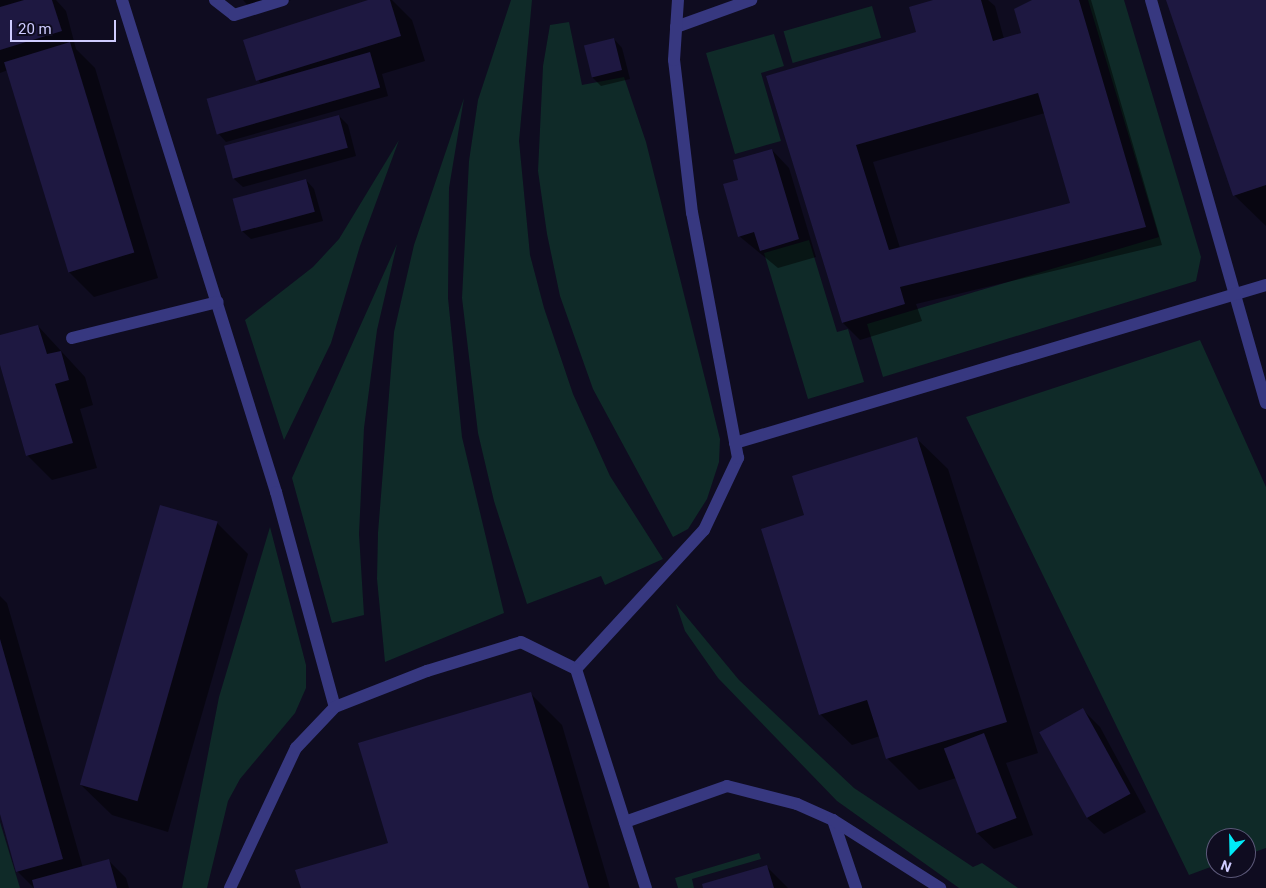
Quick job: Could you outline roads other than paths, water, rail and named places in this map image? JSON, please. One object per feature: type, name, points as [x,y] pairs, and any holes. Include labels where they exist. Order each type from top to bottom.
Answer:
[{"type":"lane","points":[[122,0],[218,302],[334,707]]},
{"type":"lane","points":[[215,0],[234,16],[283,0]]},
{"type":"lane","points":[[576,669],[704,530],[738,458],[692,213],[674,60],[678,0]]},
{"type":"lane","points":[[676,28],[751,0]]},
{"type":"lane","points":[[1151,0],[1238,293],[1248,352],[1266,403]]},
{"type":"lane","points":[[735,443],[1266,285]]},
{"type":"lane","points":[[72,338],[218,302]]},
{"type":"lane","points":[[230,888],[296,748],[334,707],[427,671],[522,642],[576,669],[646,888]]},
{"type":"lane","points":[[625,822],[727,786],[797,804],[833,820],[940,888]]},
{"type":"lane","points":[[833,820],[856,888]]}]
